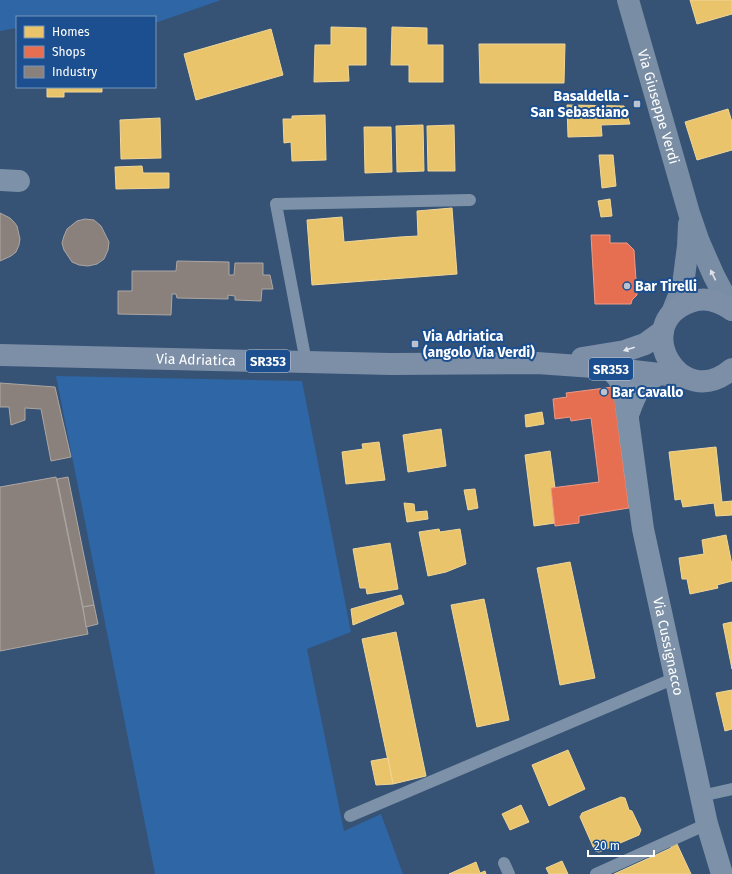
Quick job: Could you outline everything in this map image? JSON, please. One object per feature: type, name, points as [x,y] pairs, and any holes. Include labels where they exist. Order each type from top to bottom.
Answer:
[{"type":"main road","name":"Via Giuseppe Verdi","points":[[628,0],[689,213],[699,242],[714,276],[732,310]]},
{"type":"main road","name":"Via Giuseppe Verdi","points":[[668,322],[683,285],[688,246],[689,213]]},
{"type":"main road","name":"SR353","points":[[668,322],[684,303],[696,299],[716,301],[732,310]]},
{"type":"main road","name":"Via Adriatica","points":[[536,363],[625,351],[645,344],[668,322]]},
{"type":"main road","points":[[668,322],[663,348],[666,357],[673,368],[685,377]]},
{"type":"main road","name":"Via Adriatica","points":[[0,355],[391,364],[536,363],[608,368],[685,377]]},
{"type":"main road","name":"SR353","points":[[710,380],[725,375],[732,369]]},
{"type":"main road","name":"SR353","points":[[685,377],[694,380],[732,381]]},
{"type":"street","name":"Via Cussignacco","points":[[608,368],[616,374],[622,384],[628,415],[643,529],[707,824],[722,874]]},
{"type":"street","points":[[628,415],[639,390],[647,381],[660,374]]},
{"type":"lane","points":[[306,362],[276,204],[470,200]]},
{"type":"lane","points":[[350,816],[675,678]]},
{"type":"lane","points":[[701,796],[732,789]]},
{"type":"lane","points":[[596,874],[707,824]]},
{"type":"shaded area","points":[[0,0],[221,0],[156,23],[156,16],[16,16],[16,28],[0,31]]},
{"type":"shaded area","points":[[56,376],[302,381],[351,632],[307,649],[344,831],[381,814],[403,874],[155,874]]},
{"type":"building: Homes","points":[[690,0],[732,0],[732,14],[697,24]]},
{"type":"building: Homes","points":[[331,27],[366,28],[366,65],[348,65],[349,81],[314,82],[315,45],[331,45]]},
{"type":"building: Homes","points":[[392,27],[427,28],[427,45],[443,45],[443,82],[409,82],[409,65],[391,65]]},
{"type":"building: Homes","points":[[271,29],[283,75],[196,100],[184,54]]},
{"type":"building: Homes","points":[[479,44],[565,44],[564,83],[480,83]]},
{"type":"building: Homes","points":[[47,88],[102,88],[102,92],[64,92],[64,97],[47,97]]},
{"type":"building: Homes","points":[[567,105],[624,106],[630,124],[601,125],[602,136],[568,137]]},
{"type":"building: Homes","points":[[728,109],[732,122],[732,150],[697,160],[685,122]]},
{"type":"building: Homes","points":[[325,115],[326,160],[292,161],[291,142],[284,143],[283,119],[292,119],[292,116]]},
{"type":"building: Homes","points":[[160,118],[161,158],[121,159],[120,120]]},
{"type":"building: Homes","points":[[423,125],[424,171],[397,172],[396,126]]},
{"type":"building: Homes","points":[[454,125],[455,171],[428,171],[427,126]]},
{"type":"building: Homes","points":[[364,127],[391,127],[392,172],[365,173]]},
{"type":"building: Homes","points":[[599,155],[613,155],[616,186],[602,188]]},
{"type":"building: Homes","points":[[142,166],[143,173],[169,173],[169,188],[116,189],[115,167]]},
{"type":"building: Homes","points":[[610,199],[612,216],[601,217],[598,201]]},
{"type":"building: Homes","points":[[452,208],[457,274],[312,285],[307,220],[342,217],[344,242],[418,236],[417,211]]},
{"type":"building: Homes","points":[[542,412],[544,424],[526,427],[525,415]]},
{"type":"building: Homes","points":[[441,429],[446,466],[408,472],[403,435]]},
{"type":"building: Homes","points":[[379,442],[385,480],[346,484],[342,452],[363,449],[362,444]]},
{"type":"building: Homes","points":[[716,447],[722,502],[732,501],[732,515],[716,516],[714,503],[683,507],[681,499],[675,500],[669,452]]},
{"type":"building: Homes","points":[[550,451],[555,488],[551,488],[555,523],[534,526],[525,455]]},
{"type":"building: Homes","points":[[475,489],[478,508],[468,510],[464,490]]},
{"type":"building: Homes","points":[[404,503],[414,504],[415,512],[427,511],[428,519],[407,522]]},
{"type":"building: Homes","points":[[439,529],[440,532],[460,529],[466,564],[446,572],[428,576],[419,532]]},
{"type":"building: Homes","points":[[726,535],[732,565],[732,581],[717,585],[718,588],[690,594],[687,579],[682,579],[679,558],[704,554],[702,540]]},
{"type":"building: Homes","points":[[390,543],[398,589],[367,594],[366,588],[360,588],[353,549]]},
{"type":"building: Homes","points":[[570,562],[595,678],[560,685],[537,568]]},
{"type":"building: Homes","points":[[401,595],[404,604],[353,625],[351,609]]},
{"type":"building: Homes","points":[[484,599],[509,720],[477,727],[451,605]]},
{"type":"building: Homes","points":[[732,622],[732,669],[723,624]]},
{"type":"building: Homes","points":[[396,632],[426,776],[393,784],[362,639]]},
{"type":"building: Homes","points":[[732,690],[732,729],[725,731],[716,693]]},
{"type":"building: Homes","points":[[568,750],[585,789],[549,806],[532,765]]},
{"type":"building: Homes","points":[[388,758],[393,784],[376,785],[371,761]]},
{"type":"building: Homes","points":[[621,797],[625,798],[629,810],[632,811],[641,830],[639,835],[599,852],[595,851],[580,817],[582,813]]},
{"type":"building: Homes","points":[[521,805],[529,822],[510,830],[502,814]]},
{"type":"building: Homes","points":[[677,844],[691,874],[614,874],[671,848],[671,846]]},
{"type":"building: Homes","points":[[562,861],[568,874],[549,874],[546,868]]},
{"type":"building: Homes","points":[[476,862],[480,873],[485,871],[486,874],[449,874]]},
{"type":"building: Shops","points":[[591,235],[610,235],[610,243],[627,243],[634,250],[637,295],[632,300],[631,304],[595,304]]},
{"type":"building: Shops","points":[[613,387],[629,508],[579,516],[579,523],[555,526],[551,488],[599,482],[591,418],[571,421],[570,417],[555,419],[553,399],[567,397],[566,393]]},
{"type":"building: Industry","points":[[0,213],[10,218],[14,222],[17,226],[20,239],[16,252],[0,261]]},
{"type":"building: Industry","points":[[85,219],[94,220],[101,226],[109,242],[108,250],[104,259],[97,264],[88,266],[79,265],[72,262],[64,250],[62,243],[67,229],[77,221]]},
{"type":"building: Industry","points":[[177,261],[229,262],[229,275],[234,275],[235,263],[263,263],[263,275],[270,275],[273,289],[262,289],[261,301],[235,300],[235,296],[228,295],[228,299],[177,298],[176,294],[172,294],[171,315],[118,314],[118,291],[132,291],[132,271],[176,271]]},
{"type":"building: Industry","points":[[0,383],[55,387],[71,457],[51,461],[41,409],[25,408],[25,420],[11,425],[9,407],[0,407]]},
{"type":"building: Industry","points":[[56,477],[88,634],[0,651],[0,487]]},
{"type":"building: Industry","points":[[68,477],[94,605],[83,607],[57,479]]},
{"type":"building: Industry","points":[[94,605],[98,624],[86,627],[83,607]]},
{"type":"place","name":"Basaldella - San Sebastiano","points":[[637,104]]},
{"type":"place","name":"Bar Tirelli","points":[[627,286]]},
{"type":"place","name":"Via Adriatica (angolo Via Verdi)","points":[[415,344]]},
{"type":"place","name":"Bar Cavallo","points":[[604,392]]}]
